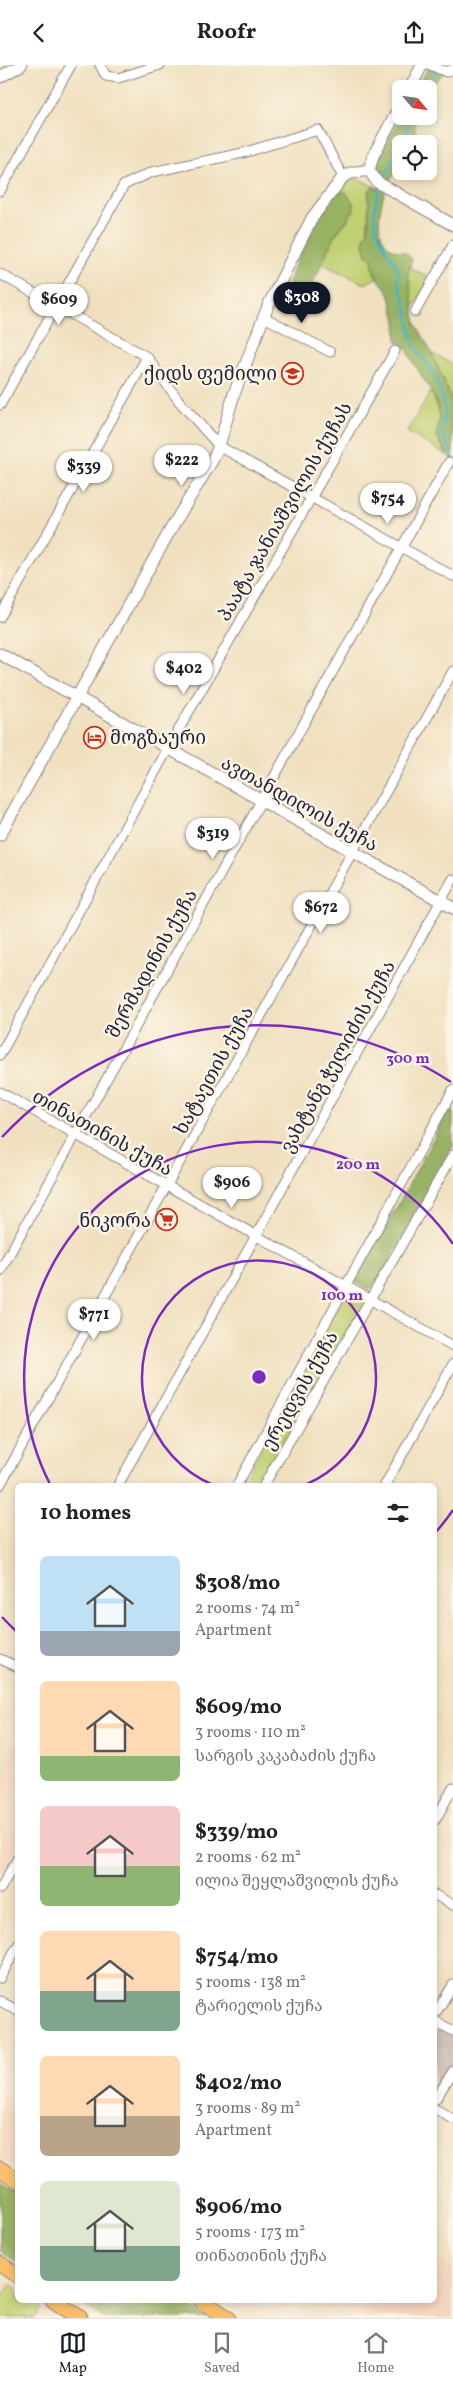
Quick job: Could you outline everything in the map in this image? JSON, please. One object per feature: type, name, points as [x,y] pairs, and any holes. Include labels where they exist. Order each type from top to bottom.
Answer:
[{"type":"highway","points":[[0,2169],[15,2178]]},
{"type":"highway","points":[[0,2264],[15,2274]]},
{"type":"highway","points":[[57,2303],[80,2318]]},
{"type":"highway","points":[[206,2303],[228,2318]]},
{"type":"street","points":[[0,77],[21,65]]},
{"type":"street","points":[[0,191],[71,65]]},
{"type":"street","points":[[100,65],[106,77],[118,78],[160,65]]},
{"type":"street","points":[[414,80],[422,65]]},
{"type":"street","points":[[430,65],[450,70]]},
{"type":"street","points":[[369,170],[373,156],[392,121]]},
{"type":"street","points":[[0,405],[58,305],[94,235],[124,185],[152,173],[243,153],[318,129],[343,177]]},
{"type":"street","points":[[0,835],[219,446],[234,394],[264,317],[312,218],[343,177],[351,173],[369,170]]},
{"type":"street","points":[[369,170],[381,185],[453,225]]},
{"type":"street","points":[[415,312],[453,245]]},
{"type":"street","points":[[0,274],[58,305],[147,357],[179,401],[219,446],[453,576]]},
{"type":"street","points":[[264,317],[330,352]]},
{"type":"street","name":"პაატა ჯანიაშვილის ქუჩას","points":[[0,1055],[168,749],[395,351]]},
{"type":"street","points":[[0,617],[147,357]]},
{"type":"street","name":"შერმადინის ქუჩა","points":[[0,1271],[260,800],[449,463]]},
{"type":"street","name":"ავთანდილის ქუჩა","points":[[0,653],[76,698],[453,908]]},
{"type":"street","name":"ხატაეთის ქუჩა","points":[[0,1485],[453,671]]},
{"type":"street","name":"ვახტანგ ჭელიძის ქუჩა","points":[[119,1483],[453,879]]},
{"type":"street","name":"ერედვის ქუჩა","points":[[238,1483],[344,1285],[453,1090]]},
{"type":"street","name":"თინათინის ქუჩა","points":[[0,1093],[453,1346]]},
{"type":"street","name":"ერედვის ქუჩა","points":[[265,1483],[453,1155]]},
{"type":"street","points":[[386,1483],[453,1363]]},
{"type":"street","points":[[0,1659],[15,1666]]},
{"type":"street","points":[[437,1816],[453,1788]]},
{"type":"street","points":[[0,1889],[15,1862]]},
{"type":"street","points":[[437,1896],[453,1905]]},
{"type":"street","points":[[0,1978],[15,1950]]},
{"type":"street","points":[[437,2011],[453,1985]]},
{"type":"street","points":[[0,2001],[15,2009]]},
{"type":"street","points":[[437,2022],[453,2031]]},
{"type":"street","points":[[437,2097],[453,2071]]},
{"type":"street","points":[[437,2110],[453,2119]]},
{"type":"shaded area","points":[[15,1745],[15,1856],[0,1883],[0,1774]]},
{"type":"shaded area","points":[[437,2025],[453,2034],[453,2064],[437,2091]]},
{"type":"shaded area","points":[[0,2055],[15,2064],[15,2167],[0,2156]]},
{"type":"shaded area","points":[[437,2260],[453,2270],[453,2318],[252,2318],[229,2303],[437,2303]]},
{"type":"shaded area","points":[[0,2277],[11,2284],[0,2300]]},
{"type":"shaded area","points":[[39,2303],[43,2303],[67,2318],[35,2318],[41,2309]]},
{"type":"green space","points":[[430,65],[451,65],[437,80],[421,80]]},
{"type":"green space","points":[[396,125],[414,125],[415,135],[392,135],[392,177],[388,182],[379,177],[376,164]]},
{"type":"green space","points":[[359,179],[373,186],[369,191],[367,254],[372,259],[374,273],[378,277],[365,284],[321,263],[335,235],[349,219],[353,203],[345,191],[338,193],[350,180]]},
{"type":"green space","points":[[373,186],[385,192],[379,220],[382,238],[387,245],[395,250],[405,252],[412,259],[408,272],[416,324],[432,353],[453,404],[453,463],[436,434],[439,412],[436,402],[408,351],[397,342],[396,321],[389,293],[374,273],[372,259],[365,249],[364,236],[368,231],[369,191]]},
{"type":"green space","points":[[345,191],[353,203],[354,210],[335,235],[308,294],[295,295],[289,288],[289,284],[301,252],[332,200],[338,194]]},
{"type":"green space","points":[[409,267],[430,278],[412,310],[408,272]]},
{"type":"green space","points":[[432,353],[453,365],[453,404]]},
{"type":"green space","points":[[431,391],[441,417],[436,435],[447,455],[407,432]]},
{"type":"green space","points":[[453,1102],[453,1146],[380,1277],[370,1289],[357,1283],[355,1276],[398,1205]]},
{"type":"green space","points":[[345,1292],[349,1292],[364,1300],[260,1483],[243,1483]]},
{"type":"green space","points":[[0,2183],[15,2193],[15,2261],[0,2251]]},
{"type":"green space","points":[[11,2284],[15,2287],[15,2303],[39,2303],[41,2309],[35,2318],[0,2318],[0,2300]]},
{"type":"green space","points":[[81,2303],[184,2303],[207,2318],[104,2318]]},
{"type":"waterway","points":[[431,80],[436,70]]},
{"type":"waterway","points":[[383,182],[408,125]]},
{"type":"waterway","points":[[381,187],[374,211],[377,231],[399,270],[398,283],[407,307],[413,342],[432,372],[440,389],[444,406],[444,423],[441,431],[453,457]]},
{"type":"place","name":"ქიდს ფემილი","points":[[293,373]]},
{"type":"place","name":"მოგზაური","points":[[94,737]]},
{"type":"place","name":"ნიკორა","points":[[167,1220]]}]
